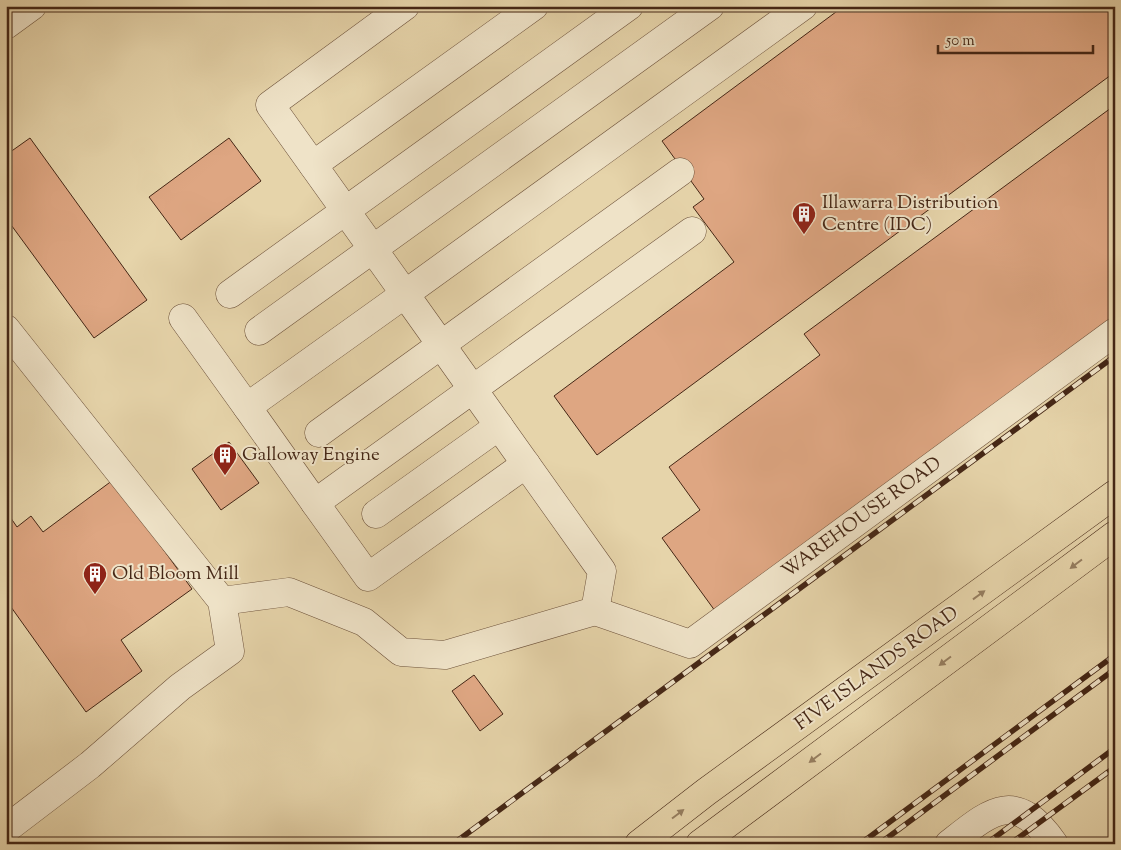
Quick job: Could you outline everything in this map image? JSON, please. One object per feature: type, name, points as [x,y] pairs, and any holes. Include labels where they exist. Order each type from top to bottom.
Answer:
[{"type":"main road","name":"FIVE ISLANDS ROAD","points":[[639,844],[1115,494]]},
{"type":"main road","name":"FIVE ISLANDS ROAD","points":[[700,844],[1115,535]]},
{"type":"street","points":[[6,25],[32,6]]},
{"type":"street","points":[[222,601],[289,592],[364,622],[401,652],[445,655],[595,611],[602,571],[270,105],[405,6]]},
{"type":"street","points":[[313,165],[534,6]]},
{"type":"street","points":[[230,294],[629,6]]},
{"type":"street","points":[[259,331],[710,6]]},
{"type":"street","points":[[247,407],[803,6]]},
{"type":"street","points":[[319,433],[680,172]]},
{"type":"street","points":[[315,503],[692,232]]},
{"type":"street","points":[[183,318],[368,578],[526,464]]},
{"type":"street","points":[[6,329],[222,601],[230,651],[180,687],[90,765],[6,829]]},
{"type":"street","name":"WAREHOUSE ROAD","points":[[595,611],[690,644],[1115,332]]},
{"type":"street","points":[[376,514],[499,426]]},
{"type":"street","points":[[949,844],[984,817],[1005,810],[1025,814],[1037,824],[1054,844]]},
{"type":"building","name":"Illawarra Distribution Centre (IDC)","points":[[844,6],[1115,6],[1115,72],[597,455],[554,396],[734,262],[693,207],[704,199],[662,141]]},
{"type":"building","points":[[1115,105],[1115,323],[718,615],[662,538],[700,510],[669,467],[820,355],[804,334]]},
{"type":"building","points":[[30,138],[147,300],[94,338],[6,218],[6,155]]},
{"type":"building","points":[[229,138],[261,181],[181,240],[149,197]]},
{"type":"building","name":"Galloway Engine","points":[[229,442],[259,483],[221,510],[192,469]]},
{"type":"building","name":"Old Bloom Mill","points":[[113,480],[192,589],[121,640],[142,671],[86,712],[6,600],[6,511],[17,527],[31,516],[43,532]]},
{"type":"building","points":[[474,675],[503,714],[480,731],[452,691]]},
{"type":"railway","points":[[453,844],[1115,356]]},
{"type":"railway","points":[[860,844],[1115,655]]},
{"type":"railway","points":[[879,844],[1115,669]]},
{"type":"railway","points":[[986,844],[1115,748]]},
{"type":"railway","points":[[1010,844],[1115,767]]},
{"type":"place","name":"Illawarra Distribution Centre (IDC)","points":[[804,235]]},
{"type":"place","name":"Galloway Engine","points":[[225,476]]},
{"type":"place","name":"Old Bloom Mill","points":[[95,595]]}]
